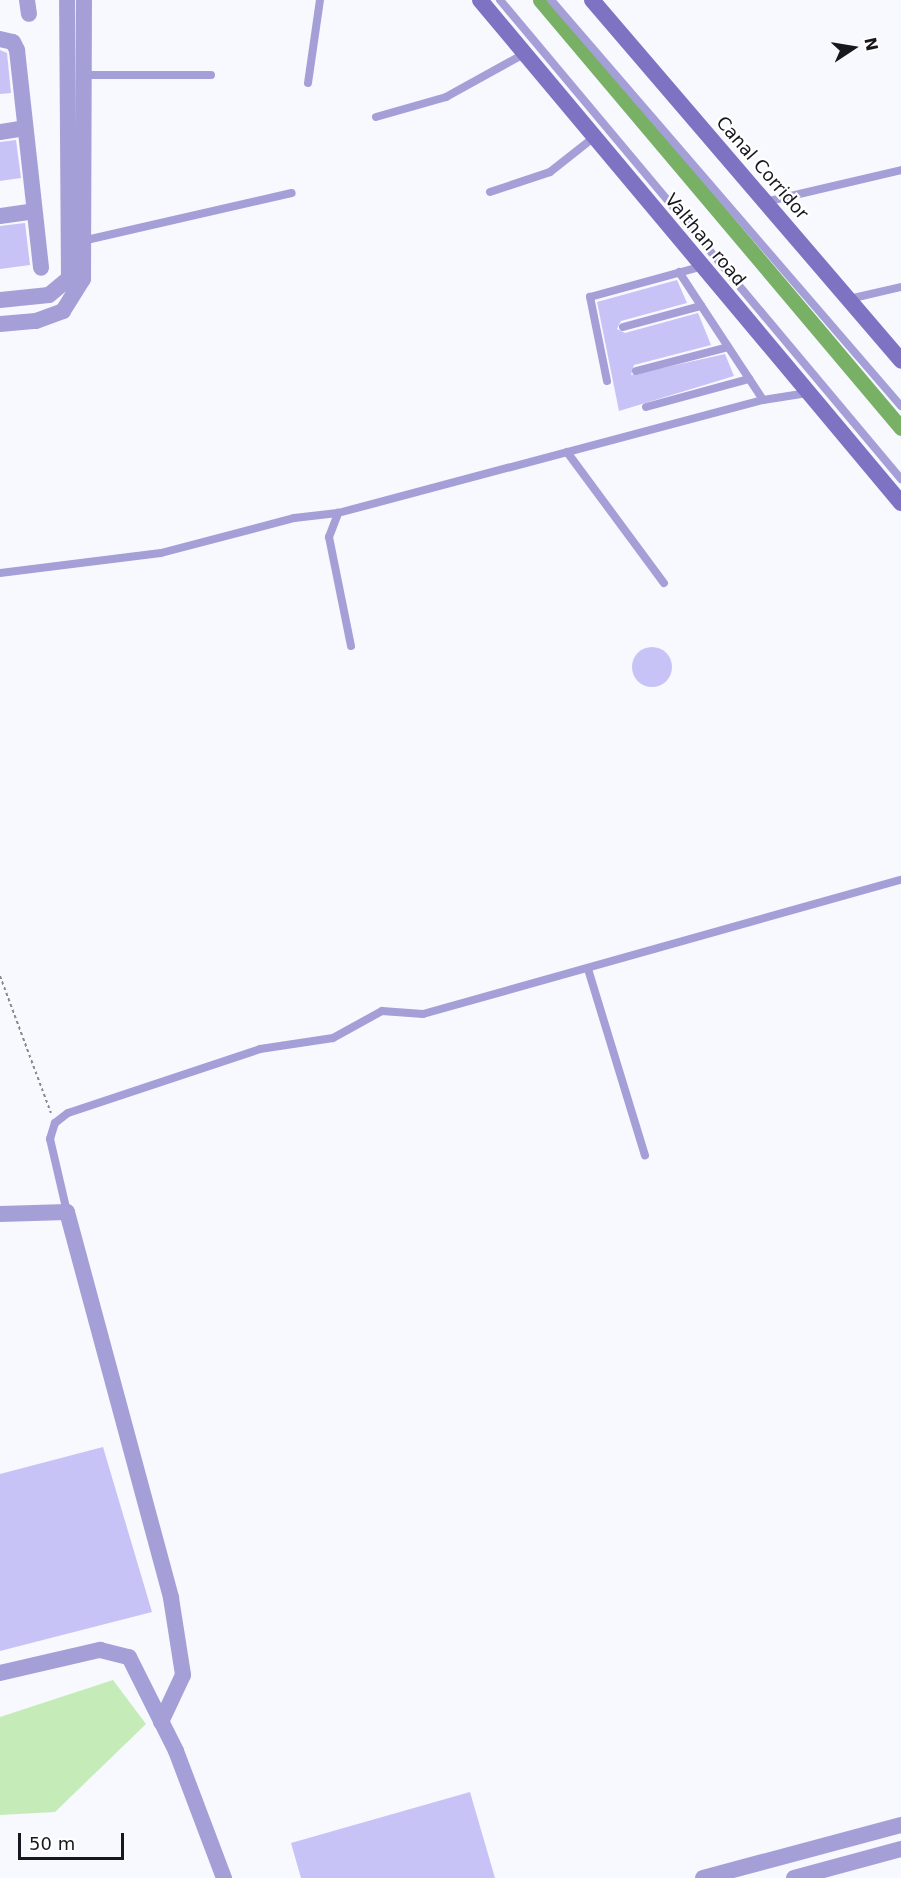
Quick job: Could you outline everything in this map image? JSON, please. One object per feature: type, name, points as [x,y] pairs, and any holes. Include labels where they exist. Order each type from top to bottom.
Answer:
[{"type":"main road","name":"Valthan road","points":[[480,0],[592,139],[703,266],[901,503]]},
{"type":"main road","name":"Canal Corridor","points":[[592,0],[901,361]]},
{"type":"street","points":[[0,324],[36,321],[63,311],[77,298],[83,279],[79,241],[67,0]]},
{"type":"street","points":[[0,300],[59,292],[69,278],[79,241],[85,75],[84,0]]},
{"type":"street","points":[[0,39],[13,42],[17,50],[41,267]]},
{"type":"street","points":[[0,132],[25,128]]},
{"type":"street","points":[[0,216],[34,211]]},
{"type":"street","points":[[0,1214],[67,1212],[171,1598],[183,1676],[161,1722]]},
{"type":"street","points":[[0,1673],[100,1650],[117,1652],[129,1657],[161,1722],[224,1878]]},
{"type":"street","points":[[703,1878],[901,1824]]},
{"type":"street","points":[[794,1878],[901,1849]]},
{"type":"lane","points":[[308,83],[320,0]]},
{"type":"lane","points":[[500,0],[901,479]]},
{"type":"lane","points":[[551,0],[901,406]]},
{"type":"lane","points":[[376,117],[446,97],[524,54]]},
{"type":"lane","points":[[85,75],[211,75]]},
{"type":"lane","points":[[490,192],[550,172],[592,139]]},
{"type":"lane","points":[[765,202],[901,170]]},
{"type":"lane","points":[[79,241],[292,193]]},
{"type":"lane","points":[[607,381],[590,297],[703,266]]},
{"type":"lane","points":[[679,272],[763,400]]},
{"type":"lane","points":[[849,300],[901,287]]},
{"type":"lane","points":[[623,327],[701,306]]},
{"type":"lane","points":[[636,371],[728,347]]},
{"type":"lane","points":[[646,406],[749,379]]},
{"type":"lane","points":[[0,573],[161,553],[294,518],[338,513],[763,400],[807,393]]},
{"type":"lane","points":[[567,452],[664,583]]},
{"type":"lane","points":[[338,513],[329,537],[351,646]]},
{"type":"lane","points":[[67,1212],[53,1164],[50,1139],[55,1123],[68,1113],[260,1049],[333,1038],[382,1011],[423,1014],[901,880]]},
{"type":"lane","points":[[588,969],[645,1156]]},
{"type":"path","points":[[0,976],[55,1123]]},
{"type":"green space","points":[[113,1680],[146,1724],[55,1812],[0,1815],[0,1717]]},
{"type":"building","points":[[0,50],[7,53],[11,93],[0,94]]},
{"type":"building","points":[[16,140],[21,178],[0,181],[0,142]]},
{"type":"building","points":[[25,223],[30,265],[0,269],[0,226]]},
{"type":"building","points":[[677,280],[687,303],[621,321],[617,329],[625,333],[698,313],[711,345],[634,365],[631,375],[725,354],[734,376],[619,411],[597,302]]},
{"type":"building","points":[[652,647],[660,648],[666,653],[671,659],[671,675],[666,681],[660,686],[652,687],[644,686],[638,681],[633,675],[632,667],[633,659],[638,653],[644,648]]},
{"type":"building","points":[[103,1447],[152,1612],[0,1651],[0,1474]]},
{"type":"building","points":[[470,1792],[495,1878],[301,1878],[291,1843]]},
{"type":"waterway","points":[[540,0],[901,428]]}]
